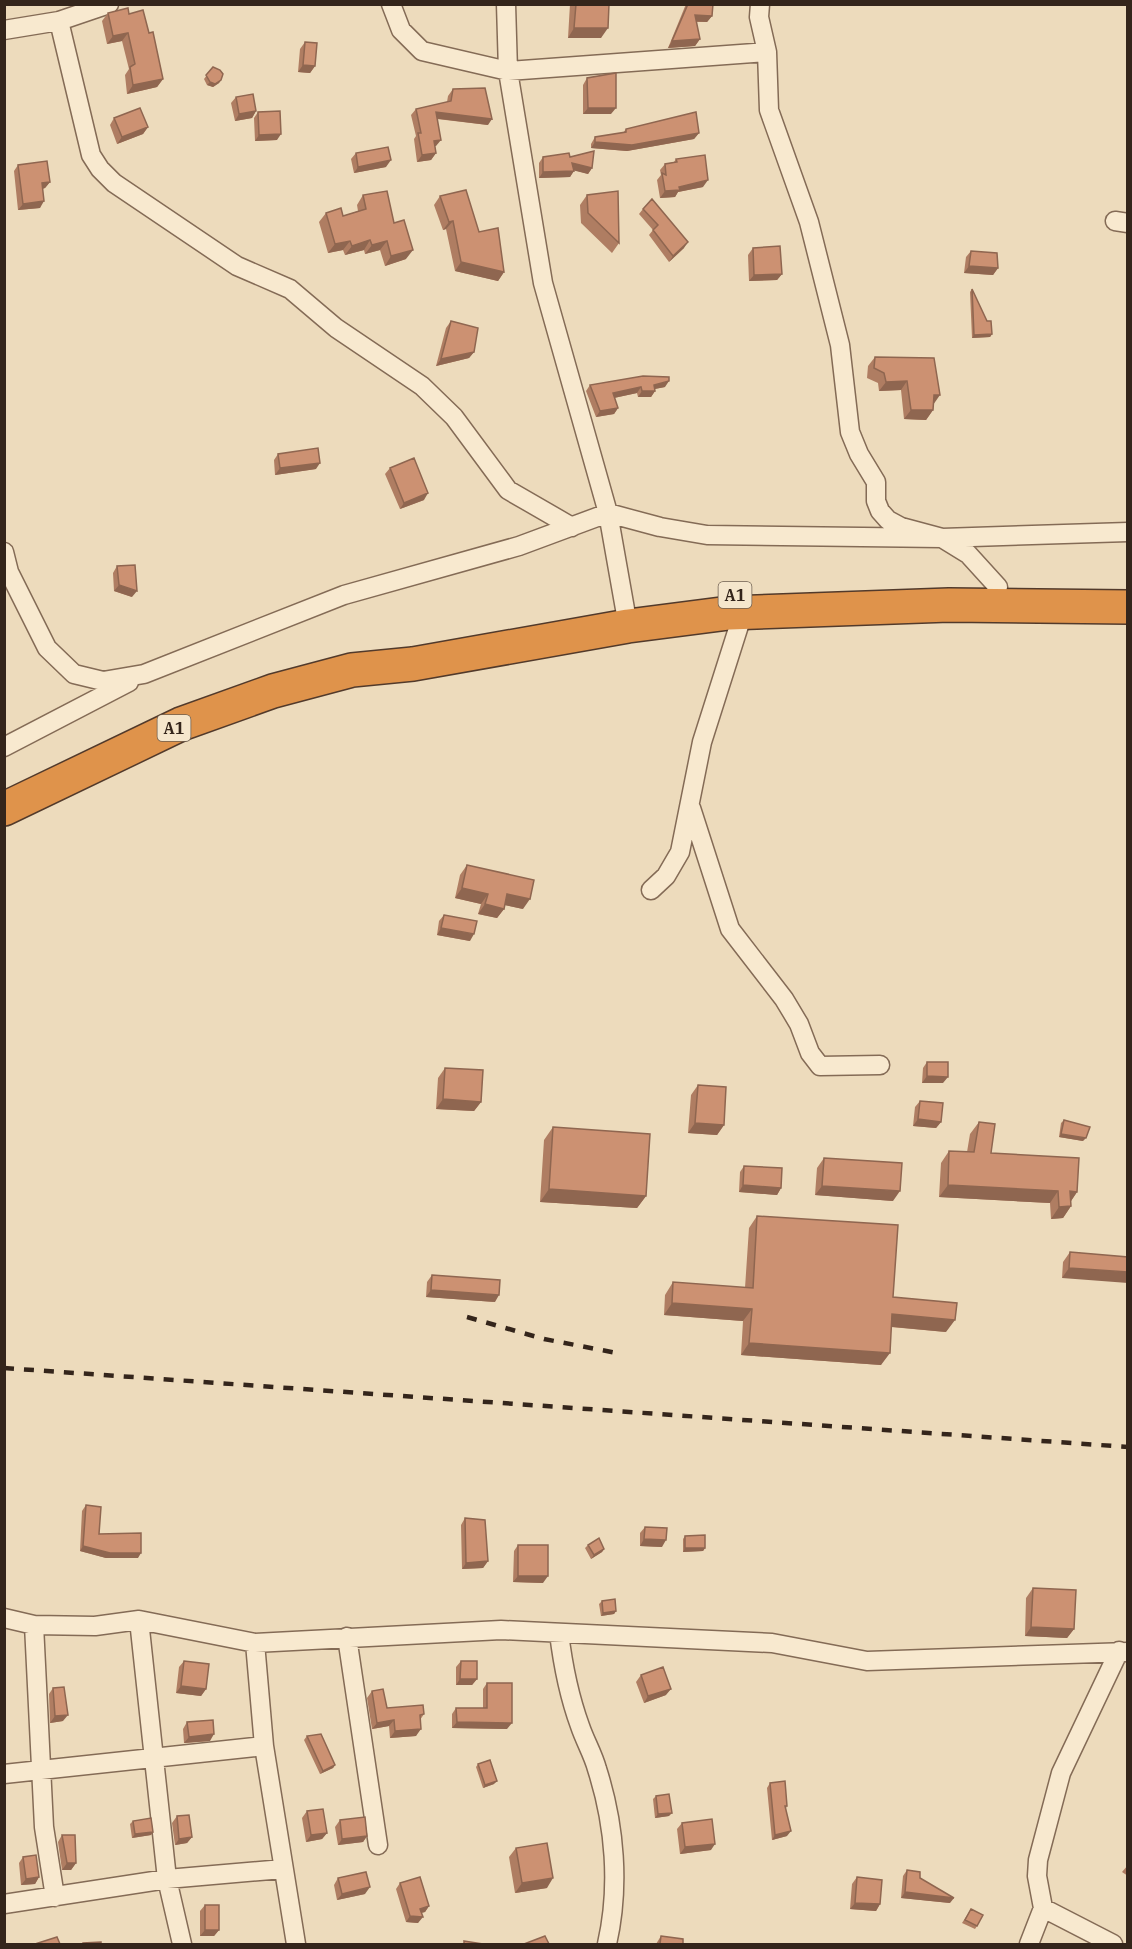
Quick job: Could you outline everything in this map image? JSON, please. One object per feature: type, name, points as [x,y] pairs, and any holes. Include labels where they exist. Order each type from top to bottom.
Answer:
[{"type":"highway","name":"A1","points":[[4,809],[181,724],[273,691],[352,670],[413,664],[726,596],[951,591],[998,587],[1128,586]]},
{"type":"highway","name":"A1","points":[[626,616],[949,605],[1128,607]]},
{"type":"street","points":[[4,30],[59,21],[109,4]]},
{"type":"street","points":[[391,4],[402,30],[422,51],[508,71],[767,52]]},
{"type":"street","points":[[506,4],[508,71],[543,283],[608,513],[626,616]]},
{"type":"street","points":[[760,4],[759,17],[767,52],[769,110],[808,222],[840,345],[850,432],[859,454],[876,482],[876,501],[880,511],[901,527],[942,538],[968,554],[998,587]]},
{"type":"street","points":[[59,21],[91,155],[100,169],[114,183],[237,266],[290,289],[336,328],[422,386],[454,417],[508,490],[572,527]]},
{"type":"street","points":[[4,747],[144,674],[344,595],[519,546],[608,513],[660,527],[707,535],[942,538],[1128,532]]},
{"type":"street","points":[[4,552],[7,571],[47,648],[74,674],[103,681],[144,674]]},
{"type":"street","points":[[651,890],[666,876],[680,852],[691,808],[702,742],[743,613]]},
{"type":"street","points":[[691,808],[730,929],[784,999],[799,1024],[810,1053],[820,1066],[880,1065]]},
{"type":"street","points":[[4,1618],[34,1625],[95,1626],[139,1620],[255,1643],[501,1630],[772,1643],[867,1661],[1123,1652],[1061,1773],[1038,1860],[1037,1876],[1043,1908],[1029,1944]]},
{"type":"street","points":[[139,1620],[167,1879],[182,1944]]},
{"type":"street","points":[[34,1625],[44,1827],[56,1897]]},
{"type":"street","points":[[560,1633],[563,1667],[571,1700],[597,1768],[608,1815],[614,1863],[613,1916],[607,1944]]},
{"type":"street","points":[[347,1637],[378,1845]]},
{"type":"street","points":[[255,1643],[264,1746],[296,1944]]},
{"type":"street","points":[[4,1774],[154,1760],[264,1746]]},
{"type":"street","points":[[4,1904],[167,1879],[283,1869]]},
{"type":"street","points":[[1043,1908],[1113,1944]]},
{"type":"building","points":[[576,4],[609,4],[608,28],[574,28]]},
{"type":"building","points":[[688,4],[713,4],[712,16],[695,15],[700,39],[672,41]]},
{"type":"building","points":[[128,8],[129,14],[143,10],[149,33],[153,32],[163,79],[133,85],[130,67],[135,64],[128,33],[113,36],[108,13]]},
{"type":"building","points":[[305,42],[317,43],[315,66],[303,65]]},
{"type":"building","points":[[213,67],[223,74],[221,80],[215,84],[210,82],[206,75]]},
{"type":"building","points":[[616,73],[616,108],[588,108],[587,78]]},
{"type":"building","points":[[485,88],[492,119],[436,112],[441,140],[434,141],[436,153],[422,155],[418,133],[421,133],[416,109],[451,101],[453,89]]},
{"type":"building","points":[[253,94],[256,111],[239,114],[236,97]]},
{"type":"building","points":[[140,108],[148,127],[122,137],[114,118]]},
{"type":"building","points":[[280,111],[281,134],[259,135],[258,112]]},
{"type":"building","points":[[696,112],[699,133],[632,145],[595,142],[595,137],[626,132],[626,129]]},
{"type":"building","points":[[388,147],[391,160],[358,167],[356,153]]},
{"type":"building","points":[[594,151],[592,168],[572,163],[574,171],[543,172],[543,157],[569,153],[570,157]]},
{"type":"building","points":[[705,155],[708,180],[679,187],[680,190],[665,191],[662,173],[666,175],[665,164],[677,162],[676,159]]},
{"type":"building","points":[[47,161],[50,182],[42,183],[44,201],[23,204],[18,165]]},
{"type":"building","points":[[466,190],[479,232],[498,228],[504,272],[461,262],[453,221],[449,222],[440,196]]},
{"type":"building","points":[[387,191],[394,223],[404,220],[413,250],[391,256],[387,241],[372,245],[370,240],[352,246],[350,241],[335,244],[326,213],[341,208],[343,216],[366,209],[363,195]]},
{"type":"building","points":[[618,191],[619,243],[588,213],[587,195]]},
{"type":"building","points":[[652,199],[688,242],[673,256],[653,230],[658,225],[643,209]]},
{"type":"building","points":[[780,246],[782,274],[754,275],[753,248]]},
{"type":"building","points":[[971,251],[997,253],[998,268],[969,266]]},
{"type":"building","points":[[972,289],[987,321],[991,321],[992,334],[974,335]]},
{"type":"building","points":[[451,321],[478,328],[474,352],[441,359]]},
{"type":"building","points":[[875,357],[934,358],[940,395],[934,395],[933,410],[911,410],[907,381],[886,382],[884,373],[874,368]]},
{"type":"building","points":[[643,376],[669,377],[669,381],[654,385],[655,391],[642,391],[641,387],[613,393],[618,408],[600,411],[590,385]]},
{"type":"building","points":[[318,448],[320,463],[280,468],[278,454]]},
{"type":"building","points":[[414,458],[428,493],[404,503],[390,468]]},
{"type":"building","points":[[135,565],[137,591],[119,585],[117,566]]},
{"type":"building","points":[[467,865],[534,880],[530,899],[507,894],[504,909],[485,904],[488,894],[462,888]]},
{"type":"building","points":[[444,915],[477,921],[474,934],[441,928]]},
{"type":"building","points":[[927,1062],[948,1062],[948,1077],[927,1076]]},
{"type":"building","points":[[445,1068],[483,1070],[481,1102],[443,1099]]},
{"type":"building","points":[[698,1085],[726,1087],[724,1125],[695,1123]]},
{"type":"building","points":[[920,1101],[943,1103],[941,1122],[918,1119]]},
{"type":"building","points":[[1064,1120],[1090,1127],[1086,1138],[1061,1134]]},
{"type":"building","points":[[979,1122],[995,1124],[991,1153],[1079,1158],[1077,1192],[1070,1191],[1071,1206],[1059,1207],[1058,1191],[948,1185],[949,1151],[974,1152]]},
{"type":"building","points":[[553,1127],[650,1134],[646,1196],[549,1189]]},
{"type":"building","points":[[824,1158],[902,1163],[900,1191],[822,1186]]},
{"type":"building","points":[[744,1166],[782,1168],[781,1188],[743,1185]]},
{"type":"building","points":[[757,1216],[898,1225],[893,1297],[957,1303],[955,1320],[892,1314],[890,1353],[749,1343],[752,1309],[672,1303],[673,1282],[753,1288]]},
{"type":"building","points":[[1070,1252],[1128,1257],[1128,1272],[1069,1268]]},
{"type":"building","points":[[432,1275],[500,1280],[499,1295],[431,1290]]},
{"type":"building","points":[[86,1505],[101,1507],[99,1534],[141,1533],[141,1553],[110,1553],[83,1546]]},
{"type":"building","points":[[465,1518],[485,1520],[488,1561],[466,1563]]},
{"type":"building","points":[[645,1527],[667,1528],[666,1540],[644,1539]]},
{"type":"building","points":[[705,1535],[705,1548],[685,1548],[685,1536]]},
{"type":"building","points":[[599,1538],[604,1549],[594,1555],[588,1545]]},
{"type":"building","points":[[518,1545],[548,1545],[548,1576],[518,1576]]},
{"type":"building","points":[[1033,1588],[1076,1590],[1074,1629],[1031,1627]]},
{"type":"building","points":[[615,1599],[616,1611],[603,1613],[602,1601]]},
{"type":"building","points":[[184,1661],[209,1664],[206,1689],[181,1686]]},
{"type":"building","points":[[461,1661],[477,1661],[477,1679],[460,1679]]},
{"type":"building","points":[[663,1667],[671,1689],[648,1696],[641,1675]]},
{"type":"building","points":[[487,1683],[512,1683],[512,1723],[457,1722],[456,1708],[487,1708]]},
{"type":"building","points":[[64,1687],[68,1715],[55,1716],[53,1688]]},
{"type":"building","points":[[383,1689],[387,1708],[423,1705],[424,1714],[420,1715],[421,1729],[395,1731],[394,1720],[377,1723],[372,1691]]},
{"type":"building","points":[[213,1720],[214,1734],[189,1737],[187,1722]]},
{"type":"building","points":[[321,1734],[335,1765],[323,1771],[307,1736]]},
{"type":"building","points":[[490,1760],[497,1781],[485,1785],[478,1764]]},
{"type":"building","points":[[785,1781],[787,1806],[785,1806],[791,1831],[775,1835],[770,1783]]},
{"type":"building","points":[[669,1794],[672,1813],[658,1814],[656,1796]]},
{"type":"building","points":[[323,1809],[327,1833],[311,1835],[307,1811]]},
{"type":"building","points":[[189,1815],[192,1837],[179,1839],[177,1816]]},
{"type":"building","points":[[365,1817],[367,1836],[342,1839],[340,1820]]},
{"type":"building","points":[[151,1818],[153,1832],[135,1834],[133,1821]]},
{"type":"building","points":[[712,1819],[715,1844],[685,1847],[682,1823]]},
{"type":"building","points":[[62,1835],[75,1835],[76,1863],[67,1863]]},
{"type":"building","points":[[547,1843],[553,1878],[522,1883],[516,1848]]},
{"type":"building","points":[[36,1855],[39,1877],[26,1879],[23,1857]]},
{"type":"building","points":[[907,1870],[920,1872],[920,1878],[954,1898],[905,1892]]},
{"type":"building","points":[[366,1872],[370,1887],[342,1894],[338,1878]]},
{"type":"building","points":[[420,1877],[429,1906],[420,1909],[423,1917],[410,1916],[400,1883]]},
{"type":"building","points":[[857,1877],[882,1880],[880,1904],[855,1903]]},
{"type":"building","points":[[205,1905],[219,1905],[219,1930],[205,1930]]},
{"type":"building","points":[[971,1909],[983,1915],[977,1926],[965,1920]]},
{"type":"building","points":[[545,1936],[549,1944],[524,1944]]},
{"type":"building","points":[[661,1936],[683,1939],[683,1944],[660,1944]]},
{"type":"building","points":[[57,1937],[60,1944],[35,1944]]},
{"type":"building","points":[[464,1941],[483,1944],[464,1944]]},
{"type":"building","points":[[101,1942],[101,1944],[83,1944],[83,1943]]},
{"type":"railway","points":[[467,1317],[544,1339],[622,1354]]},
{"type":"railway","points":[[4,1368],[1128,1447]]}]
